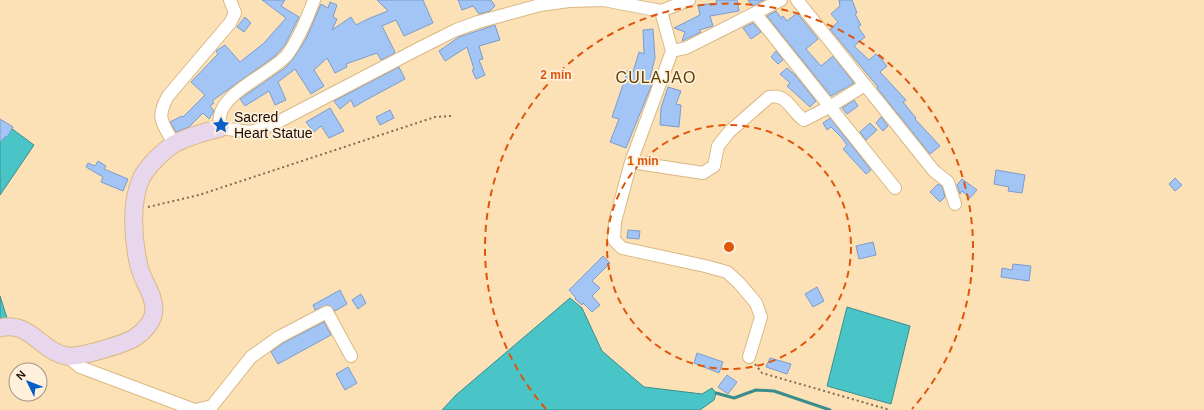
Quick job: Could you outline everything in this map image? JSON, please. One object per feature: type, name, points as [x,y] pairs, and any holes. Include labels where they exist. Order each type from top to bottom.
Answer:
[{"type":"street","points":[[174,144],[161,120],[161,109],[168,96],[230,23],[235,13],[230,0]]},
{"type":"street","points":[[220,128],[220,115],[236,93],[286,56],[295,42],[314,0]]},
{"type":"street","points":[[0,328],[14,327],[25,330],[56,352],[67,356],[79,356],[133,338],[144,330],[151,321],[154,310],[152,298],[140,269],[136,251],[135,203],[142,179],[155,161],[174,144],[220,128],[251,132],[274,124],[456,30],[540,5],[569,0],[604,0],[661,11],[689,0]]},
{"type":"street","points":[[672,51],[686,48],[782,0]]},
{"type":"street","points":[[797,0],[934,171],[948,182],[955,204]]},
{"type":"street","points":[[661,11],[672,51],[632,162],[615,222],[614,240],[622,248],[705,266],[726,272],[731,276],[756,303],[761,317],[749,357]]},
{"type":"street","points":[[755,13],[831,106],[895,188]]},
{"type":"street","points":[[632,162],[703,174],[714,166],[718,146],[729,132],[769,98],[777,96],[783,98],[797,115],[804,120],[865,86]]},
{"type":"street","points":[[67,356],[80,367],[196,410],[212,406],[251,357],[279,337],[327,312],[351,356]]},
{"type":"path","points":[[135,210],[199,195],[435,117],[451,116]]},
{"type":"path","points":[[749,357],[762,373],[890,410]]},
{"type":"water","points":[[0,120],[34,145],[0,195]]},
{"type":"water","points":[[0,296],[7,318],[0,320]]},
{"type":"water","points":[[570,298],[582,308],[602,351],[644,387],[702,394],[712,388],[716,393],[714,400],[700,410],[442,410],[456,395]]},
{"type":"water","points":[[847,307],[910,326],[891,404],[827,386]]},
{"type":"building","points":[[262,0],[285,0],[281,6],[299,17],[285,45],[275,56],[212,101],[214,103],[210,106],[214,111],[209,119],[203,113],[189,127],[176,132],[170,122],[182,116],[183,117],[205,95],[191,82],[218,54],[216,51],[225,45],[240,62],[264,43],[286,18]]},
{"type":"building","points":[[377,0],[423,0],[433,23],[404,36],[396,20],[382,26],[395,52],[393,54],[381,60],[377,53],[346,64],[347,67],[335,73],[327,58],[314,70],[324,86],[311,94],[295,69],[278,82],[286,100],[275,105],[269,91],[245,106],[240,99],[285,68],[293,59],[306,39],[321,4],[328,8],[330,2],[337,5],[333,17],[337,19],[332,30],[351,17],[356,25],[388,11]]},
{"type":"building","points":[[458,0],[491,0],[495,6],[490,11],[479,14],[473,6],[462,10]]},
{"type":"building","points":[[716,0],[737,0],[739,11],[710,16],[713,26],[699,30],[701,32],[682,41],[685,32],[674,28],[700,15],[698,5],[717,3]]},
{"type":"building","points":[[748,0],[764,0],[752,6]]},
{"type":"building","points":[[839,0],[852,0],[857,13],[855,14],[861,25],[858,27],[865,37],[854,46],[869,60],[876,54],[882,60],[887,66],[880,72],[906,100],[903,102],[916,118],[915,119],[940,146],[930,154],[877,88],[878,87],[830,29],[838,22],[831,14],[840,6]]},
{"type":"building","points":[[776,11],[781,18],[783,16],[787,21],[797,13],[818,39],[806,49],[821,66],[833,56],[854,83],[831,96],[767,16]]},
{"type":"building","points":[[245,17],[251,23],[244,32],[237,27]]},
{"type":"building","points":[[753,23],[761,32],[751,39],[743,28]]},
{"type":"building","points":[[495,25],[500,40],[479,46],[483,59],[479,60],[485,75],[476,79],[472,70],[474,69],[467,47],[445,61],[439,51],[459,37]]},
{"type":"building","points":[[653,29],[655,58],[650,78],[654,79],[626,148],[610,142],[619,119],[612,117],[628,70],[633,72],[639,52],[644,54],[643,30]]},
{"type":"building","points":[[776,51],[783,60],[778,64],[771,57]]},
{"type":"building","points":[[399,67],[405,79],[354,107],[351,100],[340,109],[334,101]]},
{"type":"building","points":[[787,68],[795,75],[816,101],[810,107],[787,86],[790,83],[780,74]]},
{"type":"building","points":[[668,87],[681,91],[676,104],[681,105],[679,127],[660,125],[661,108]]},
{"type":"building","points":[[854,100],[858,106],[847,114],[842,108]]},
{"type":"building","points":[[330,108],[344,131],[329,138],[321,126],[314,132],[306,122]]},
{"type":"building","points":[[390,110],[394,118],[380,125],[376,117]]},
{"type":"building","points":[[881,117],[888,126],[883,131],[876,123]]},
{"type":"building","points":[[830,118],[871,170],[866,174],[843,149],[847,145],[841,137],[831,127],[827,130],[823,123]]},
{"type":"building","points":[[0,119],[13,127],[7,137],[6,136],[0,142]]},
{"type":"building","points":[[870,123],[877,130],[866,140],[860,132]]},
{"type":"building","points":[[98,161],[106,166],[104,169],[128,179],[123,191],[101,182],[103,177],[86,167],[88,163],[95,166]]},
{"type":"building","points":[[996,170],[1025,175],[1022,193],[1008,191],[1009,187],[994,184]]},
{"type":"building","points":[[1175,178],[1182,185],[1175,191],[1169,184]]},
{"type":"building","points":[[962,179],[977,190],[970,198],[962,191],[960,194],[957,185]]},
{"type":"building","points":[[938,184],[942,186],[945,197],[940,202],[930,192]]},
{"type":"building","points":[[628,230],[640,231],[639,239],[627,238]]},
{"type":"building","points":[[873,242],[876,255],[859,259],[856,246]]},
{"type":"building","points":[[603,256],[610,263],[592,281],[600,288],[592,296],[600,305],[592,312],[583,303],[582,305],[575,299],[576,298],[569,290]]},
{"type":"building","points":[[1013,264],[1031,266],[1029,281],[1001,277],[1002,268],[1012,270]]},
{"type":"building","points":[[817,287],[824,301],[813,307],[805,294]]},
{"type":"building","points":[[340,290],[347,304],[335,311],[328,305],[315,310],[313,305]]},
{"type":"building","points":[[361,294],[366,303],[358,309],[352,300]]},
{"type":"building","points":[[324,322],[331,335],[278,364],[271,352],[283,343]]},
{"type":"building","points":[[697,353],[723,362],[719,373],[694,363]]},
{"type":"building","points":[[770,358],[791,364],[787,374],[766,367]]},
{"type":"building","points":[[348,367],[357,383],[345,390],[336,374]]},
{"type":"building","points":[[727,375],[737,382],[728,394],[718,387]]},
{"type":"waterway","points":[[716,393],[734,398],[756,390],[774,391],[830,410]]},
{"type":"place","name":"Sacred Heart Statue","points":[[221,125]]},
{"type":"district","name":"CULAJAO","points":[[656,77]]}]
